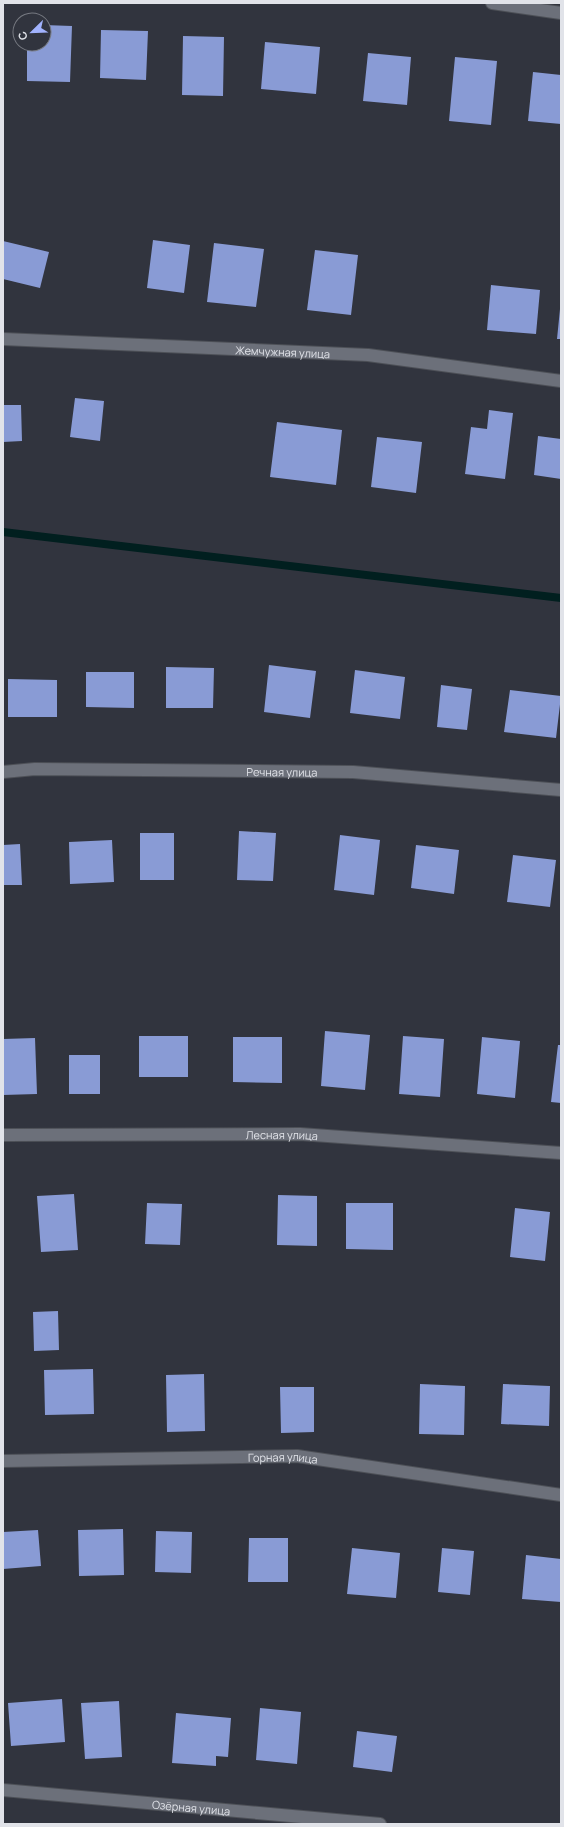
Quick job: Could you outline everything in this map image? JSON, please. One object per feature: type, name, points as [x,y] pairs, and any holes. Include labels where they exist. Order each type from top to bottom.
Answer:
[{"type":"street","points":[[492,3],[561,13]]},
{"type":"street","name":"Жемчужная улица","points":[[3,339],[368,355],[561,381]]},
{"type":"street","name":"Речная улица","points":[[3,772],[35,769],[353,772],[561,790]]},
{"type":"street","name":"Лесная улица","points":[[3,1134],[300,1134],[561,1153]]},
{"type":"street","name":"Горная улица","points":[[3,1461],[297,1456],[561,1495]]},
{"type":"street","name":"Озёрная улица","points":[[3,1790],[380,1824]]},
{"type":"building","points":[[52,25],[72,26],[70,82],[27,81],[27,52],[52,52]]},
{"type":"building","points":[[101,30],[148,31],[146,80],[100,78]]},
{"type":"building","points":[[183,36],[224,37],[223,96],[182,95]]},
{"type":"building","points":[[265,42],[320,47],[316,94],[261,89]]},
{"type":"building","points":[[368,53],[411,57],[407,105],[363,101]]},
{"type":"building","points":[[455,57],[497,61],[491,125],[449,121]]},
{"type":"building","points":[[533,72],[561,75],[561,124],[528,121]]},
{"type":"building","points":[[153,240],[190,245],[184,293],[147,288]]},
{"type":"building","points":[[3,241],[49,252],[40,288],[3,279]]},
{"type":"building","points":[[214,243],[264,249],[256,307],[207,302]]},
{"type":"building","points":[[315,250],[358,255],[351,315],[307,310]]},
{"type":"building","points":[[491,285],[540,290],[536,334],[487,330]]},
{"type":"building","points":[[560,309],[561,339],[557,339]]},
{"type":"building","points":[[75,398],[104,401],[100,441],[70,437]]},
{"type":"building","points":[[3,405],[21,405],[22,441],[3,442]]},
{"type":"building","points":[[489,410],[513,413],[505,479],[465,474],[471,427],[487,429]]},
{"type":"building","points":[[277,422],[342,430],[336,485],[270,477]]},
{"type":"building","points":[[538,436],[561,439],[561,479],[534,475]]},
{"type":"building","points":[[377,437],[422,442],[416,493],[371,487]]},
{"type":"building","points":[[269,665],[316,671],[310,718],[264,712]]},
{"type":"building","points":[[166,667],[214,668],[213,708],[166,708]]},
{"type":"building","points":[[355,670],[405,677],[400,719],[350,713]]},
{"type":"building","points":[[86,672],[134,672],[134,708],[86,707]]},
{"type":"building","points":[[8,679],[57,680],[57,717],[8,717]]},
{"type":"building","points":[[441,685],[472,689],[467,730],[437,727]]},
{"type":"building","points":[[510,690],[561,696],[556,738],[504,732]]},
{"type":"building","points":[[239,831],[276,833],[273,881],[237,880]]},
{"type":"building","points":[[140,833],[174,833],[174,880],[140,880]]},
{"type":"building","points":[[340,835],[380,840],[374,895],[334,890]]},
{"type":"building","points":[[112,840],[114,882],[70,884],[69,842]]},
{"type":"building","points":[[20,844],[22,885],[3,885],[3,845]]},
{"type":"building","points":[[416,845],[459,850],[454,894],[411,888]]},
{"type":"building","points":[[513,855],[556,860],[550,907],[507,902]]},
{"type":"building","points":[[325,1031],[370,1035],[365,1090],[321,1086]]},
{"type":"building","points":[[139,1036],[188,1036],[188,1077],[139,1077]]},
{"type":"building","points":[[403,1036],[444,1039],[440,1097],[399,1094]]},
{"type":"building","points":[[233,1037],[282,1037],[282,1083],[233,1082]]},
{"type":"building","points":[[482,1037],[520,1041],[515,1098],[477,1094]]},
{"type":"building","points":[[35,1038],[37,1094],[3,1095],[3,1039]]},
{"type":"building","points":[[558,1045],[561,1045],[561,1103],[551,1102]]},
{"type":"building","points":[[69,1055],[100,1055],[100,1094],[69,1094]]},
{"type":"building","points":[[74,1194],[78,1250],[41,1252],[37,1196]]},
{"type":"building","points":[[278,1195],[317,1196],[317,1246],[277,1245]]},
{"type":"building","points":[[147,1203],[182,1204],[180,1245],[145,1244]]},
{"type":"building","points":[[346,1203],[393,1203],[393,1250],[346,1249]]},
{"type":"building","points":[[515,1208],[550,1212],[545,1261],[510,1257]]},
{"type":"building","points":[[58,1311],[59,1350],[34,1351],[33,1312]]},
{"type":"building","points":[[93,1369],[94,1414],[45,1415],[44,1370]]},
{"type":"building","points":[[204,1374],[205,1431],[167,1432],[166,1375]]},
{"type":"building","points":[[420,1384],[465,1386],[464,1435],[419,1434]]},
{"type":"building","points":[[503,1384],[550,1386],[549,1426],[501,1424]]},
{"type":"building","points":[[280,1387],[314,1387],[314,1432],[281,1433]]},
{"type":"building","points":[[123,1529],[124,1575],[79,1576],[78,1530]]},
{"type":"building","points":[[38,1530],[41,1566],[3,1569],[3,1532]]},
{"type":"building","points":[[156,1531],[192,1532],[191,1573],[155,1572]]},
{"type":"building","points":[[249,1538],[288,1538],[288,1582],[248,1582]]},
{"type":"building","points":[[352,1548],[400,1553],[396,1598],[347,1594]]},
{"type":"building","points":[[442,1548],[474,1551],[470,1595],[438,1592]]},
{"type":"building","points":[[526,1555],[561,1559],[561,1602],[522,1599]]},
{"type":"building","points":[[62,1699],[65,1742],[11,1746],[8,1703]]},
{"type":"building","points":[[119,1701],[122,1757],[85,1759],[81,1703]]},
{"type":"building","points":[[260,1708],[301,1712],[297,1764],[256,1760]]},
{"type":"building","points":[[176,1713],[231,1718],[228,1757],[216,1756],[216,1766],[172,1763]]},
{"type":"building","points":[[357,1731],[397,1736],[392,1772],[353,1767]]},
{"type":"waterway","points":[[3,532],[561,598]]}]
